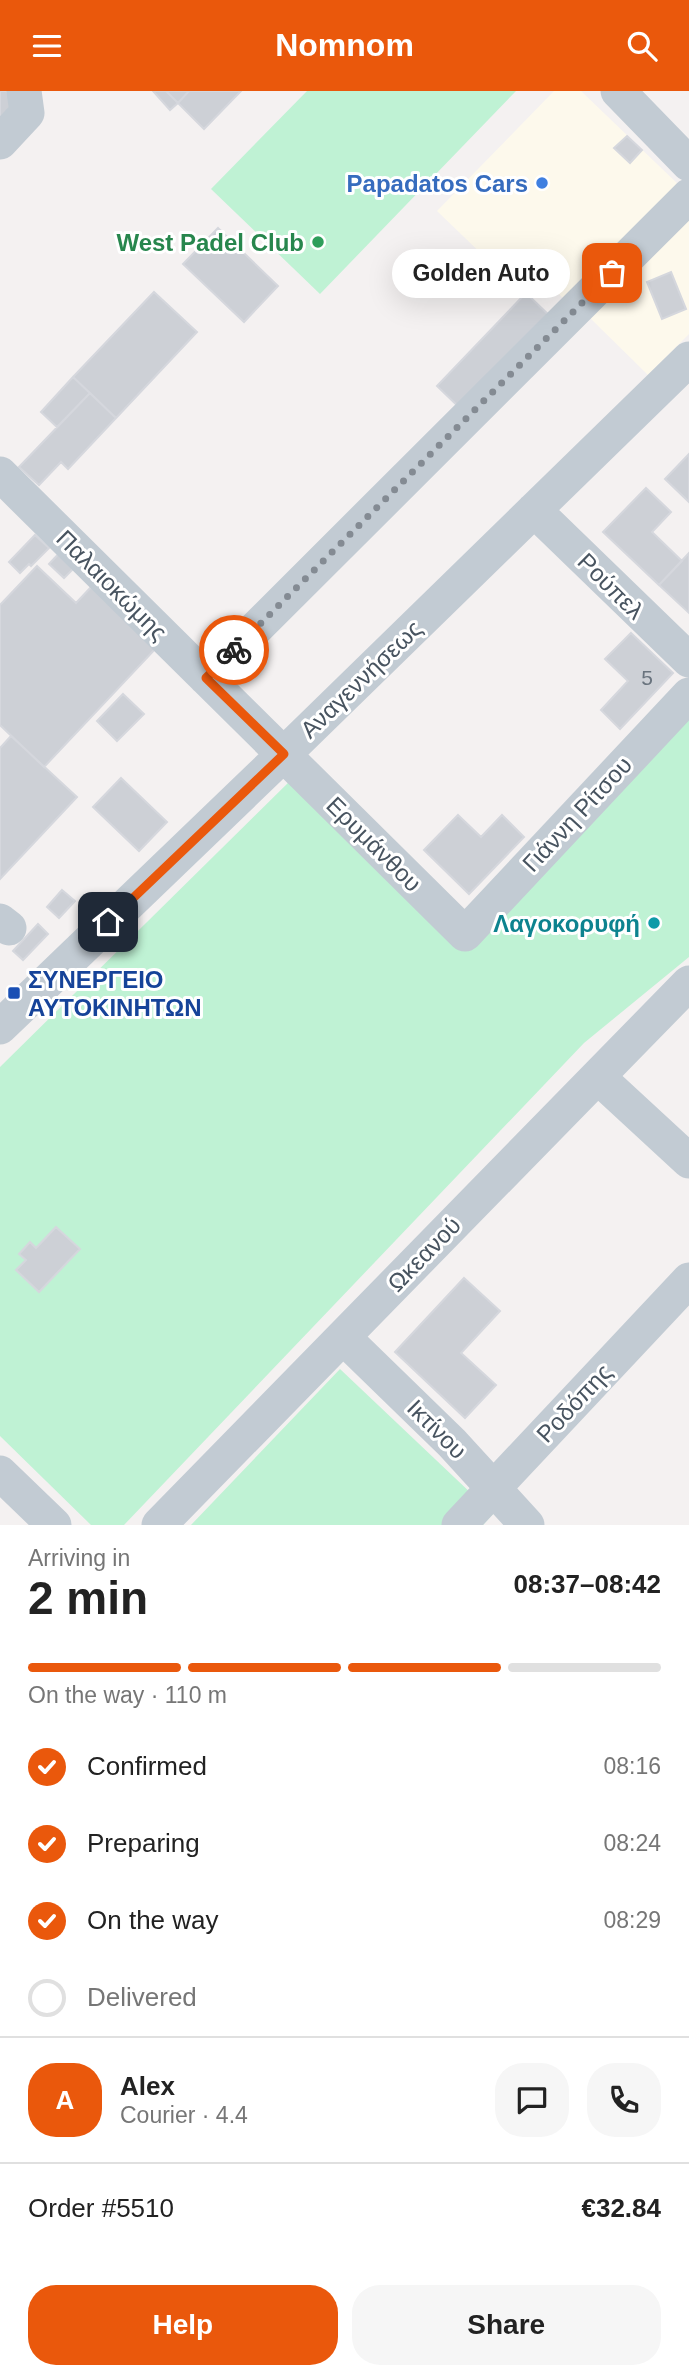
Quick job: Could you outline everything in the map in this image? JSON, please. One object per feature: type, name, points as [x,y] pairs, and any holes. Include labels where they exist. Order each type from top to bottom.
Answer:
[{"type":"street","points":[[0,142],[27,113],[24,91]]},
{"type":"street","points":[[618,91],[684,147]]},
{"type":"street","points":[[206,678],[689,196]]},
{"type":"street","name":"Αναγεννήσεως","points":[[0,1027],[689,359]]},
{"type":"street","name":"Παλαιοκώμης","points":[[0,474],[284,754]]},
{"type":"street","name":"Ρούπελ","points":[[534,510],[689,660]]},
{"type":"street","name":"Γιάννη Ρίτσου","points":[[465,934],[689,695]]},
{"type":"street","name":"Ερυμάνθου","points":[[284,754],[465,934]]},
{"type":"street","name":"Ωκεανού","points":[[159,1525],[689,983]]},
{"type":"street","points":[[597,1077],[689,1161]]},
{"type":"street","name":"Ροδόπης","points":[[459,1525],[689,1280]]},
{"type":"street","name":"Ικτίνου","points":[[343,1337],[452,1443],[527,1525]]},
{"type":"street","points":[[0,1473],[54,1525]]},
{"type":"shaded area","name":"Papadatos Cars","points":[[554,91],[581,91],[681,187],[568,303],[535,271],[517,288],[437,211]]},
{"type":"shaded area","points":[[689,208],[689,334],[648,375],[586,314]]},
{"type":"green space","name":"West Padel Club","points":[[307,91],[516,91],[320,294],[211,189]]},
{"type":"green space","points":[[689,713],[689,957],[584,1043],[124,1525],[91,1525],[0,1436],[0,1067],[293,778],[467,946]]},
{"type":"green space","points":[[340,1369],[493,1514],[483,1525],[191,1525]]},
{"type":"building","points":[[0,91],[6,91],[19,104],[0,123]]},
{"type":"building","points":[[153,91],[166,91],[178,103],[170,110]]},
{"type":"building","points":[[166,91],[189,91],[178,103]]},
{"type":"building","points":[[189,91],[241,91],[204,129],[178,103]]},
{"type":"building","points":[[627,136],[642,150],[630,163],[614,148]]},
{"type":"building","points":[[218,228],[278,286],[244,322],[183,264]]},
{"type":"building","points":[[671,272],[686,309],[662,319],[647,282]]},
{"type":"building","points":[[154,292],[197,332],[116,418],[73,377]]},
{"type":"building","points":[[526,293],[552,318],[463,411],[437,386]]},
{"type":"building","points":[[73,377],[90,393],[57,427],[41,412]]},
{"type":"building","points":[[90,393],[116,418],[68,469],[61,462],[39,485],[19,467]]},
{"type":"building","points":[[689,454],[689,502],[665,479]]},
{"type":"building","points":[[646,488],[671,512],[652,532],[682,561],[659,585],[603,532]]},
{"type":"building","points":[[35,535],[49,548],[20,573],[9,562]]},
{"type":"building","points":[[65,547],[80,562],[64,578],[49,564]]},
{"type":"building","points":[[689,553],[689,613],[659,585]]},
{"type":"building","points":[[37,566],[76,603],[93,585],[158,646],[44,767],[0,725],[0,605]]},
{"type":"building","points":[[631,633],[673,673],[620,729],[601,710],[628,681],[605,659]]},
{"type":"building","points":[[123,694],[144,714],[117,741],[97,721]]},
{"type":"building","points":[[11,736],[77,797],[0,879],[0,748]]},
{"type":"building","points":[[121,778],[167,822],[139,851],[93,807]]},
{"type":"building","points":[[458,815],[481,837],[502,815],[524,837],[469,894],[424,850]]},
{"type":"building","points":[[62,890],[75,901],[59,918],[47,907]]},
{"type":"building","points":[[38,924],[48,934],[23,960],[13,951]]},
{"type":"building","points":[[56,1227],[80,1249],[39,1292],[16,1270],[26,1260],[19,1254],[30,1242],[36,1248]]},
{"type":"building","points":[[464,1278],[500,1311],[461,1353],[496,1385],[465,1418],[395,1352]]},
{"type":"way so far","points":[[234,650],[612,273]]},
{"type":"place","name":"Papadatos Cars","points":[[542,183]]},
{"type":"place","name":"West Padel Club","points":[[318,242]]},
{"type":"place","name":"Golden Auto","points":[[612,273]]},
{"type":"place","name":"Λαγοκορυφή","points":[[654,923]]},
{"type":"place","name":"ΣΥΝΕΡΓΕΙΟ ΑΥΤΟΚΙΝΗΤΩΝ","points":[[14,993]]},
{"type":"route","points":[[108,922],[284,754],[206,678],[234,650]]}]
